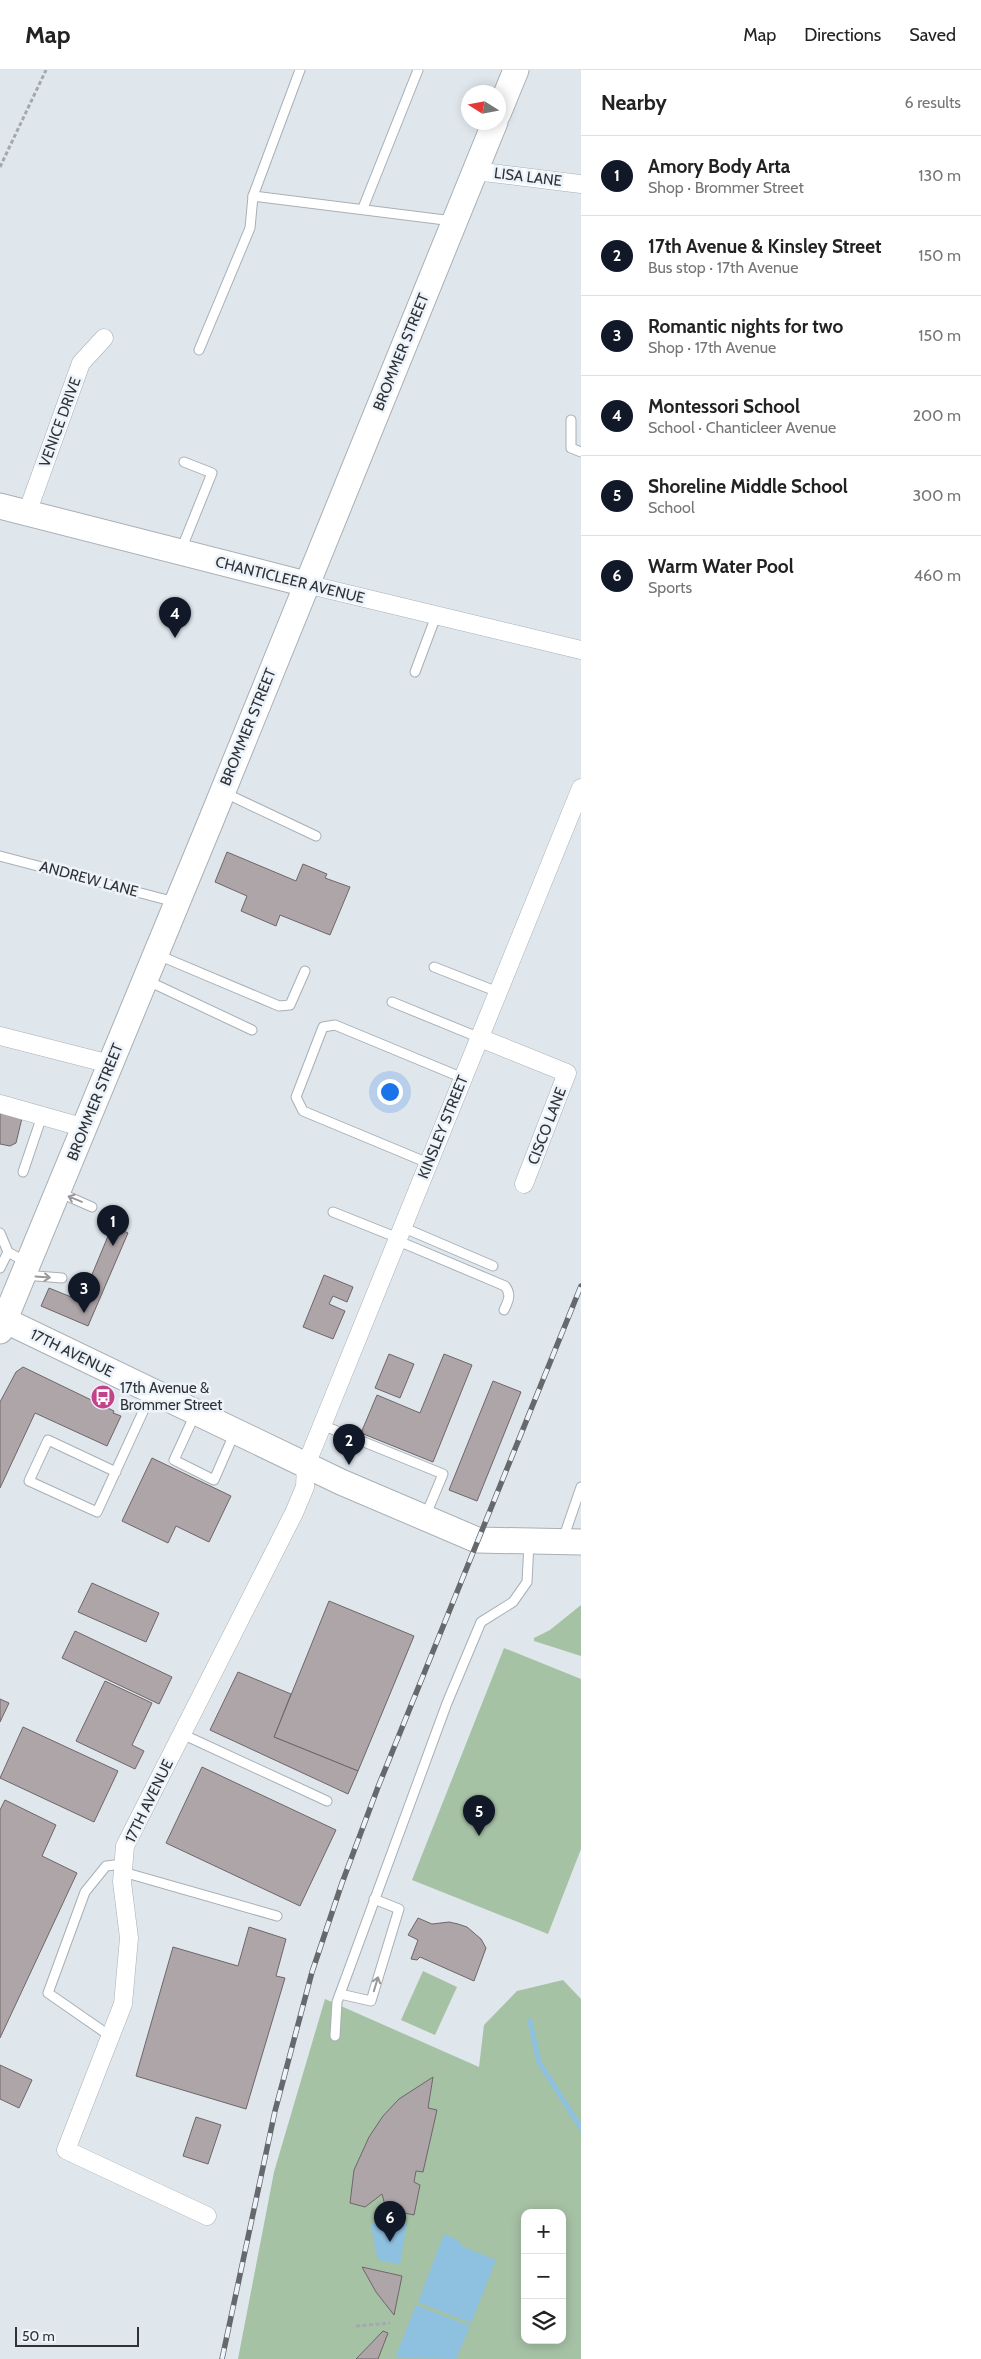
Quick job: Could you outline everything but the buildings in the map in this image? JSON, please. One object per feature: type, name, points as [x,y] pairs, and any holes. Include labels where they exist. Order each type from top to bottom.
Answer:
[{"type":"main road","points":[[506,94],[516,70]]},
{"type":"main road","name":"BROMMER STREET","points":[[2,1323],[15,1261],[58,1192],[85,1128],[492,130]]},
{"type":"main road","name":"CHANTICLEER AVENUE","points":[[0,506],[306,584]]},
{"type":"main road","name":"17TH AVENUE","points":[[2,1323],[152,1391],[306,1465],[477,1540],[571,1542]]},
{"type":"street","name":"LISA LANE","points":[[475,171],[581,184]]},
{"type":"street","name":"VENICE DRIVE","points":[[27,514],[81,363],[104,338]]},
{"type":"street","name":"CHANTICLEER AVENUE","points":[[306,584],[581,650]]},
{"type":"street","name":"KINSLEY STREET","points":[[306,1465],[498,992],[579,800]]},
{"type":"street","points":[[0,1036],[110,1064]]},
{"type":"street","name":"CISCO LANE","points":[[480,1038],[567,1073],[524,1184]]},
{"type":"street","points":[[0,1104],[85,1128]]},
{"type":"street","name":"17TH AVENUE","points":[[208,2216],[66,2150],[123,2004],[129,1938],[122,1882],[125,1846],[294,1512],[305,1487],[306,1465]]},
{"type":"lane","points":[[199,350],[250,228],[253,196],[300,70]]},
{"type":"lane","points":[[363,208],[418,70]]},
{"type":"lane","points":[[253,196],[363,208],[456,221]]},
{"type":"lane","points":[[571,420],[570,448],[581,452]]},
{"type":"lane","points":[[180,553],[212,474],[184,462]]},
{"type":"lane","points":[[415,672],[436,616]]},
{"type":"lane","points":[[222,792],[316,836]]},
{"type":"lane","name":"ANDREW LANE","points":[[0,856],[177,902]]},
{"type":"lane","points":[[156,954],[279,1006],[290,1005],[304,971]]},
{"type":"lane","points":[[434,967],[498,992]]},
{"type":"lane","points":[[145,980],[252,1030]]},
{"type":"lane","points":[[392,1002],[480,1038]]},
{"type":"lane","points":[[428,1163],[303,1111],[296,1097],[323,1027],[335,1025],[463,1078]]},
{"type":"lane","points":[[23,1172],[42,1116]]},
{"type":"lane","points":[[58,1192],[92,1206]]},
{"type":"lane","points":[[333,1212],[493,1266]]},
{"type":"lane","points":[[0,1232],[15,1261],[62,1278]]},
{"type":"lane","points":[[399,1235],[504,1286],[509,1291],[509,1297],[504,1310]]},
{"type":"lane","points":[[0,1268],[15,1261]]},
{"type":"lane","points":[[116,1472],[48,1440],[29,1481],[97,1512],[116,1472],[152,1391]]},
{"type":"lane","points":[[196,1412],[174,1460],[214,1480],[235,1431]]},
{"type":"lane","points":[[322,1425],[443,1474],[424,1518]]},
{"type":"lane","points":[[571,1542],[581,1487]]},
{"type":"lane","points":[[335,2036],[337,2002],[447,1702],[481,1622],[513,1602],[527,1582],[529,1542]]},
{"type":"lane","points":[[182,1734],[327,1801]]},
{"type":"lane","points":[[110,2036],[48,1992],[84,1892],[106,1866],[124,1868],[277,1916]]},
{"type":"lane","points":[[340,1994],[371,2001],[399,1909],[374,1899]]},
{"type":"path","points":[[0,167],[46,70]]},
{"type":"path","points":[[356,2326],[390,2324]]},
{"type":"green space","points":[[581,1605],[581,1656],[534,1641],[534,1638],[550,1630]]},
{"type":"green space","points":[[504,1648],[581,1679],[581,1849],[548,1934],[412,1880]]},
{"type":"green space","points":[[423,1971],[457,1987],[435,2035],[401,2020]]},
{"type":"green space","points":[[563,1980],[581,1999],[581,2359],[238,2359],[274,2172],[325,1999],[479,2067],[484,2025],[517,1991]]},
{"type":"water","points":[[385,2219],[407,2223],[400,2264],[378,2260],[371,2223],[382,2225]]},
{"type":"water","points":[[444,2234],[458,2240],[462,2246],[496,2260],[471,2323],[418,2302]]},
{"type":"water","points":[[416,2305],[470,2326],[456,2359],[395,2358]]},
{"type":"waterway","points":[[530,2021],[539,2062],[581,2128]]},
{"type":"railway","points":[[222,2359],[275,2111],[312,1972],[342,1883],[378,1787],[581,1286]]},
{"type":"place","name":"Montessori School","points":[[175,638]]},
{"type":"place","name":"Amory Body Arta","points":[[113,1246]]},
{"type":"place","name":"Romantic nights for two","points":[[84,1313]]},
{"type":"place","name":"17th Avenue & Brommer Street","points":[[103,1397]]},
{"type":"place","name":"17th Avenue & Kinsley Street","points":[[349,1465]]},
{"type":"place","name":"Shoreline Middle School","points":[[479,1836]]},
{"type":"place","name":"Warm Water Pool","points":[[390,2242]]}]
